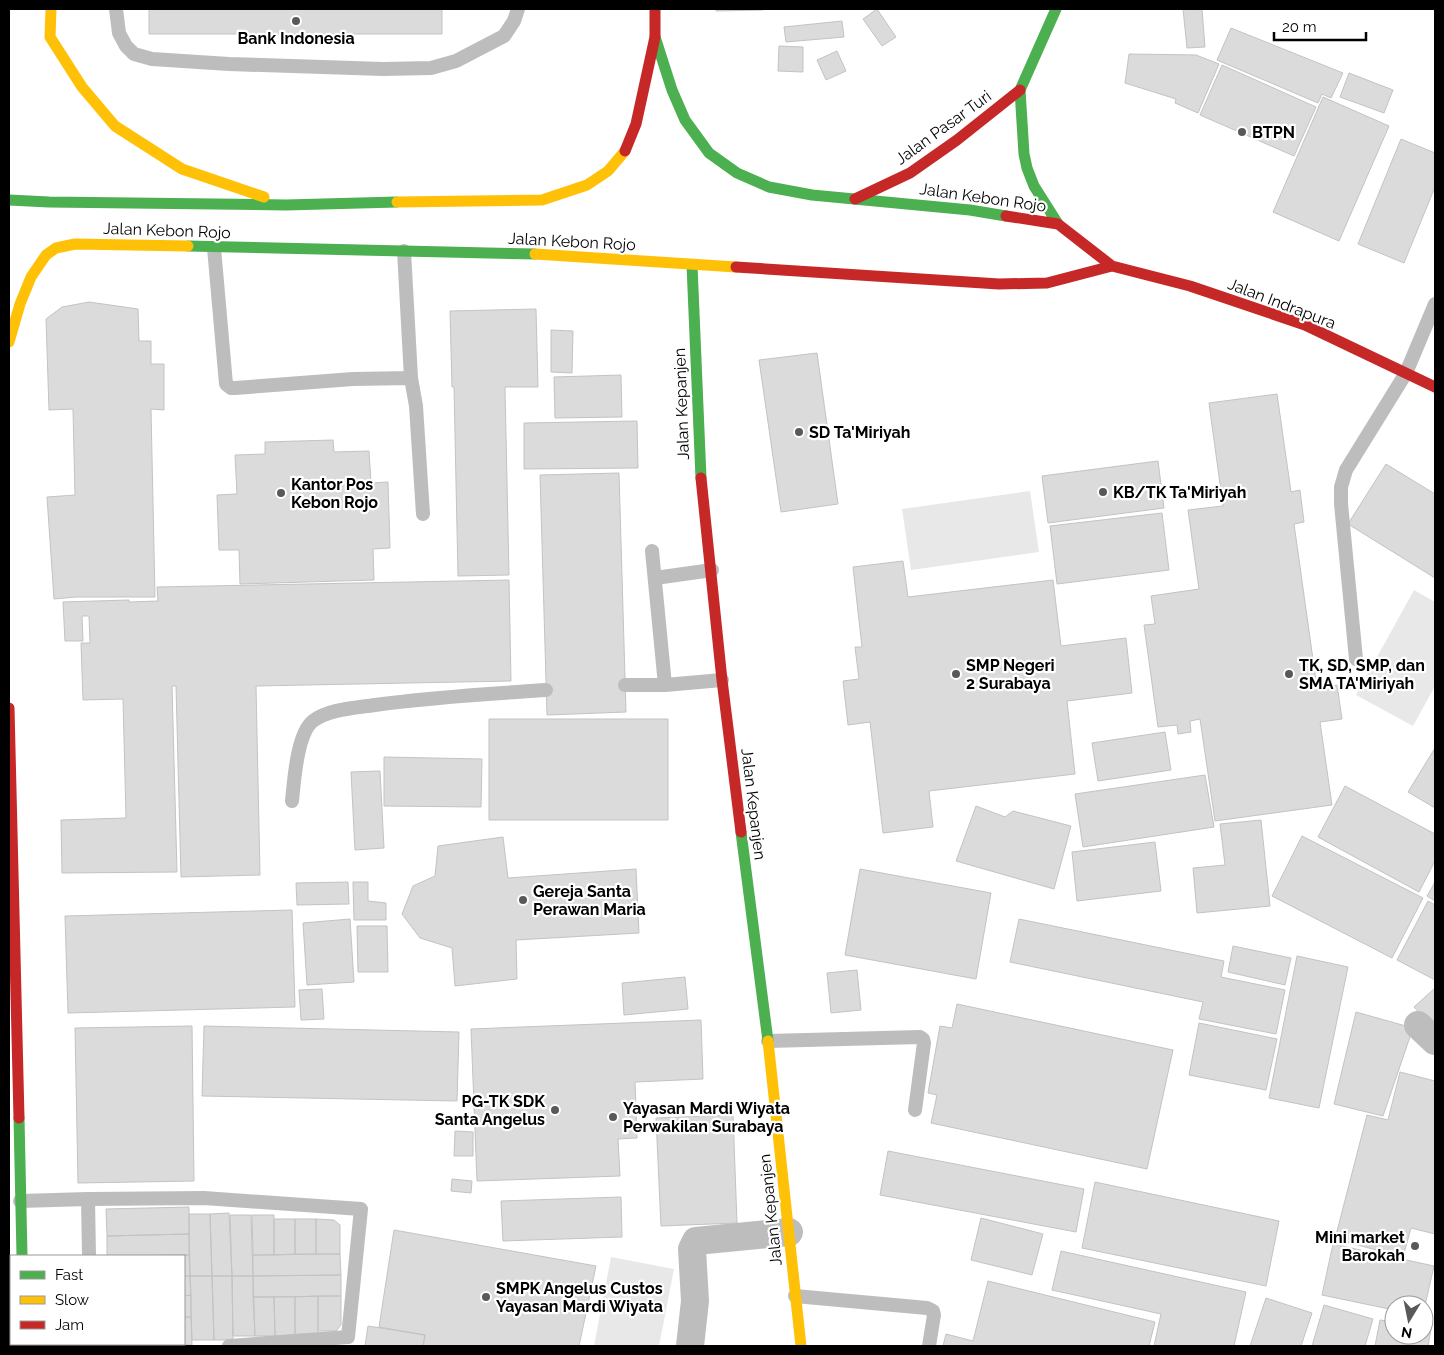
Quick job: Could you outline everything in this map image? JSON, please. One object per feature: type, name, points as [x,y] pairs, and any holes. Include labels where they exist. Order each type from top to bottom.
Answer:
[{"type":"main road","points":[[51,9],[50,37],[82,87],[115,126],[182,169],[286,205]]},
{"type":"main road","points":[[655,9],[655,37]]},
{"type":"main road","name":"Jalan Pasar Turi","points":[[1056,9],[1020,90],[1024,154],[1027,168],[1034,186],[1058,224]]},
{"type":"main road","name":"Jalan Kebon Rojo","points":[[9,200],[286,205],[542,200],[587,185],[608,171],[624,153],[636,124],[655,37]]},
{"type":"main road","name":"Jalan Kebon Rojo","points":[[655,37],[672,90],[685,120],[710,153],[737,173],[769,187],[812,195],[960,209],[1058,224],[1112,266]]},
{"type":"main road","name":"Jalan Pasar Turi","points":[[855,199],[910,173],[957,140],[1020,90]]},
{"type":"main road","name":"Jalan Kebon Rojo","points":[[9,342],[27,285],[47,254],[58,247],[76,244],[536,254],[999,284],[1047,282],[1112,266]]},
{"type":"main road","name":"Jalan Kepanjen","points":[[692,265],[700,464],[722,680],[768,1041],[801,1346]]},
{"type":"main road","name":"Jalan Indrapura","points":[[1112,266],[1190,286],[1305,326],[1435,387]]},
{"type":"main road","points":[[9,708],[11,897],[20,1201],[15,1237],[22,1255]]},
{"type":"street","points":[[690,1346],[695,1301],[692,1249],[696,1241],[789,1232]]},
{"type":"lane","points":[[116,9],[119,33],[126,46],[134,54],[152,59],[229,64],[383,69],[431,68],[456,61],[504,36],[514,20],[518,9]]},
{"type":"lane","points":[[214,248],[226,384],[228,386],[235,388],[411,378]]},
{"type":"lane","points":[[404,251],[411,378],[416,406],[423,514]]},
{"type":"lane","points":[[1356,659],[1341,487],[1346,470],[1406,373],[1435,304]]},
{"type":"lane","points":[[652,551],[665,685]]},
{"type":"lane","points":[[655,578],[712,570]]},
{"type":"lane","points":[[625,685],[665,685],[722,680]]},
{"type":"lane","points":[[292,801],[295,768],[301,742],[311,722],[329,714],[402,701],[546,690]]},
{"type":"lane","points":[[768,1041],[920,1037],[924,1043],[915,1110]]},
{"type":"lane","points":[[20,1201],[204,1198],[361,1209],[348,1337],[229,1346]]},
{"type":"lane","points":[[88,1199],[89,1255]]},
{"type":"lane","points":[[796,1296],[927,1308],[933,1311],[934,1315],[929,1346]]},
{"type":"shaded area","points":[[1030,491],[1039,552],[911,570],[902,509]]},
{"type":"shaded area","points":[[1414,590],[1435,602],[1435,686],[1413,726],[1356,695]]},
{"type":"shaded area","points":[[611,1257],[674,1269],[659,1346],[594,1346]]},
{"type":"building","name":"Bank Indonesia","points":[[149,9],[442,9],[442,34],[149,34]]},
{"type":"building","points":[[716,9],[763,9],[763,10],[716,11]]},
{"type":"building","points":[[877,9],[896,37],[882,46],[863,19]]},
{"type":"building","points":[[1183,9],[1202,9],[1205,47],[1187,48]]},
{"type":"building","points":[[842,21],[844,37],[786,42],[784,27]]},
{"type":"building","points":[[1231,28],[1343,73],[1331,98],[1322,94],[1318,103],[1217,60]]},
{"type":"building","points":[[779,46],[803,47],[803,72],[778,71]]},
{"type":"building","points":[[837,51],[846,71],[826,80],[817,60]]},
{"type":"building","points":[[1129,54],[1196,55],[1219,64],[1198,113],[1175,103],[1176,99],[1125,83]]},
{"type":"building","points":[[1222,65],[1316,107],[1294,156],[1200,115]]},
{"type":"building","points":[[1349,73],[1393,90],[1384,113],[1340,97]]},
{"type":"building","points":[[1323,97],[1389,126],[1339,241],[1273,212]]},
{"type":"building","points":[[1401,139],[1435,153],[1435,187],[1404,263],[1358,244]]},
{"type":"building","points":[[89,302],[138,309],[139,341],[151,341],[151,364],[164,364],[164,410],[151,409],[155,597],[76,597],[54,599],[47,497],[75,495],[73,409],[49,410],[46,319],[62,307]]},
{"type":"building","points":[[536,309],[538,387],[505,387],[509,575],[458,576],[454,387],[452,387],[450,311]]},
{"type":"building","points":[[551,330],[573,331],[572,373],[551,372]]},
{"type":"building","name":"SD Ta'Miriyah","points":[[817,353],[838,504],[781,512],[759,360]]},
{"type":"building","points":[[621,375],[622,417],[555,418],[554,377]]},
{"type":"building","points":[[1277,394],[1291,492],[1300,490],[1304,522],[1294,524],[1317,688],[1337,685],[1342,719],[1320,722],[1332,805],[1215,821],[1200,719],[1190,721],[1191,732],[1178,734],[1177,725],[1158,727],[1144,625],[1155,624],[1151,596],[1199,589],[1188,510],[1223,506],[1209,403]]},
{"type":"building","points":[[637,421],[638,468],[524,469],[524,423]]},
{"type":"building","points":[[333,440],[334,452],[369,451],[371,483],[388,482],[390,548],[373,549],[374,580],[240,584],[239,550],[219,550],[217,495],[237,494],[235,455],[265,454],[265,442]]},
{"type":"building","name":"KB/TK Ta'Miriyah","points":[[1158,461],[1164,508],[1048,523],[1042,476]]},
{"type":"building","points":[[1386,464],[1435,494],[1435,578],[1348,524]]},
{"type":"building","points":[[619,473],[626,712],[547,715],[540,475]]},
{"type":"building","points":[[1162,513],[1169,570],[1057,584],[1050,526]]},
{"type":"building","points":[[903,561],[908,597],[1053,580],[1061,646],[1126,638],[1132,693],[1067,701],[1075,774],[929,791],[933,827],[883,833],[870,722],[848,725],[843,681],[859,679],[855,647],[862,647],[853,567]]},
{"type":"building","points":[[509,580],[511,681],[256,686],[260,875],[181,877],[176,686],[172,686],[177,872],[62,873],[61,820],[126,818],[123,699],[83,700],[81,643],[90,643],[89,616],[82,616],[83,641],[65,641],[63,602],[158,601],[157,587]]},
{"type":"building","points":[[489,719],[668,719],[668,820],[489,820]]},
{"type":"building","points":[[1165,732],[1171,770],[1098,781],[1092,743]]},
{"type":"building","points":[[1435,748],[1435,808],[1408,792]]},
{"type":"building","points":[[384,757],[482,759],[481,807],[384,806]]},
{"type":"building","points":[[380,771],[384,848],[355,850],[351,772]]},
{"type":"building","points":[[1205,775],[1214,827],[1083,847],[1075,794]]},
{"type":"building","points":[[1345,786],[1435,834],[1435,861],[1419,892],[1318,837]]},
{"type":"building","points":[[976,806],[1005,817],[1013,811],[1071,826],[1054,889],[956,861]]},
{"type":"building","points":[[1261,820],[1270,906],[1197,913],[1193,868],[1225,865],[1220,824]]},
{"type":"building","points":[[1302,836],[1423,898],[1392,958],[1272,896]]},
{"type":"building","name":"Gereja Santa Perawan Maria","points":[[503,837],[508,878],[636,869],[639,933],[516,940],[517,979],[455,986],[452,948],[420,938],[402,914],[413,886],[435,876],[438,846]]},
{"type":"building","points":[[1155,842],[1161,891],[1077,901],[1072,852]]},
{"type":"building","points":[[860,869],[991,893],[976,979],[845,955]]},
{"type":"building","points":[[348,882],[349,904],[297,905],[296,883]]},
{"type":"building","points":[[353,882],[368,882],[368,901],[386,903],[386,920],[354,920]]},
{"type":"building","points":[[1435,882],[1435,901],[1427,896]]},
{"type":"building","points":[[1428,901],[1435,905],[1435,980],[1397,960]]},
{"type":"building","points":[[292,910],[295,1007],[68,1013],[65,916]]},
{"type":"building","points":[[350,919],[354,982],[307,985],[303,923]]},
{"type":"building","points":[[1019,919],[1224,961],[1221,977],[1285,990],[1276,1034],[1199,1019],[1203,1002],[1010,962]]},
{"type":"building","points":[[357,926],[387,926],[388,972],[358,972]]},
{"type":"building","points":[[1233,946],[1291,958],[1285,985],[1228,972]]},
{"type":"building","points":[[1297,956],[1348,967],[1319,1108],[1269,1098]]},
{"type":"building","points":[[857,970],[861,1010],[831,1013],[827,973]]},
{"type":"building","points":[[685,977],[688,1009],[624,1015],[622,983]]},
{"type":"building","points":[[1435,988],[1435,1030],[1414,1007]]},
{"type":"building","points":[[322,989],[324,1019],[301,1020],[299,990]]},
{"type":"building","points":[[957,1004],[1173,1050],[1147,1169],[931,1123],[937,1095],[928,1093],[940,1026],[952,1028]]},
{"type":"building","points":[[1356,1012],[1413,1028],[1383,1116],[1334,1104]]},
{"type":"building","name":"PG-TK SDK Santa Angelus","points":[[701,1020],[703,1079],[635,1082],[637,1138],[618,1139],[620,1176],[477,1181],[471,1029]]},
{"type":"building","points":[[1199,1023],[1277,1039],[1266,1090],[1189,1075]]},
{"type":"building","points":[[192,1026],[194,1181],[78,1183],[75,1028]]},
{"type":"building","points":[[204,1026],[459,1032],[457,1101],[202,1096]]},
{"type":"building","points":[[1400,1072],[1435,1081],[1435,1234],[1411,1228],[1403,1257],[1335,1239],[1367,1115],[1388,1120]]},
{"type":"building","points":[[733,1115],[737,1223],[661,1226],[656,1118]]},
{"type":"building","points":[[455,1131],[473,1132],[473,1156],[454,1156]]},
{"type":"building","points":[[888,1151],[1084,1189],[1076,1232],[880,1195]]},
{"type":"building","points":[[452,1179],[472,1181],[471,1193],[451,1191]]},
{"type":"building","points":[[1095,1182],[1279,1221],[1266,1286],[1082,1248]]},
{"type":"building","points":[[621,1197],[622,1237],[503,1241],[501,1201]]},
{"type":"building","points":[[189,1207],[189,1234],[107,1236],[106,1209]]},
{"type":"building","points":[[229,1213],[232,1276],[212,1276],[210,1214]]},
{"type":"building","points":[[189,1214],[210,1214],[212,1276],[190,1276]]},
{"type":"building","points":[[230,1215],[251,1215],[253,1276],[232,1276]]},
{"type":"building","points":[[252,1215],[274,1215],[274,1255],[253,1255]]},
{"type":"building","points":[[981,1218],[1043,1234],[1032,1275],[971,1260]]},
{"type":"building","points":[[274,1219],[295,1219],[295,1254],[274,1255]]},
{"type":"building","points":[[295,1219],[316,1219],[316,1254],[295,1254]]},
{"type":"building","points":[[316,1219],[334,1220],[340,1225],[340,1254],[316,1254]]},
{"type":"building","name":"SMPK Angelus Custos Yayasan Mardi Wiyata","points":[[394,1230],[596,1266],[579,1346],[423,1346],[425,1335],[379,1327]]},
{"type":"building","points":[[189,1234],[189,1255],[107,1255],[107,1236]]},
{"type":"building","points":[[1333,1244],[1434,1266],[1427,1295],[1384,1295],[1384,1308],[1322,1295]]},
{"type":"building","points":[[1061,1251],[1246,1292],[1234,1346],[1154,1346],[1161,1314],[1052,1290]]},
{"type":"building","points":[[340,1254],[341,1275],[253,1276],[253,1255]]},
{"type":"building","points":[[185,1255],[189,1255],[190,1276],[185,1276]]},
{"type":"building","points":[[341,1275],[341,1296],[253,1297],[253,1276]]},
{"type":"building","points":[[185,1276],[190,1276],[191,1295],[185,1296]]},
{"type":"building","points":[[190,1276],[212,1276],[214,1340],[192,1340]]},
{"type":"building","points":[[212,1276],[232,1276],[233,1340],[214,1340]]},
{"type":"building","points":[[232,1276],[253,1276],[255,1336],[233,1336]]},
{"type":"building","points":[[988,1281],[1155,1322],[1149,1346],[943,1346],[946,1334],[973,1341]]},
{"type":"building","points":[[191,1295],[191,1317],[185,1317],[185,1296]]},
{"type":"building","points":[[318,1296],[341,1296],[341,1325],[336,1331],[318,1331]]},
{"type":"building","points":[[318,1296],[318,1335],[295,1335],[295,1297]]},
{"type":"building","points":[[253,1297],[274,1297],[275,1336],[255,1336]]},
{"type":"building","points":[[274,1297],[295,1297],[295,1335],[275,1336]]},
{"type":"building","points":[[1266,1298],[1312,1313],[1301,1346],[1250,1346]]},
{"type":"building","points":[[1324,1305],[1373,1319],[1365,1346],[1312,1346]]},
{"type":"building","points":[[185,1317],[191,1317],[192,1345],[108,1346],[185,1345]]},
{"type":"building","points":[[1380,1320],[1384,1321],[1384,1345],[1428,1345],[1428,1346],[1375,1346]]},
{"type":"building","points":[[368,1326],[425,1335],[423,1346],[365,1346]]},
{"type":"traffic: fast","points":[[1056,9],[1020,90],[1024,154],[1027,168],[1034,186],[1058,224]]},
{"type":"traffic: fast","points":[[655,37],[672,90],[685,120],[709,153],[737,173],[769,187],[812,195],[970,210],[1006,216]]},
{"type":"traffic: fast","points":[[9,200],[286,205],[397,202]]},
{"type":"traffic: fast","points":[[188,246],[535,254]]},
{"type":"traffic: fast","points":[[692,265],[701,478]]},
{"type":"traffic: fast","points":[[741,832],[768,1041]]},
{"type":"traffic: fast","points":[[19,1118],[22,1255]]},
{"type":"traffic: slow","points":[[51,9],[50,37],[82,87],[115,126],[182,169],[264,197]]},
{"type":"traffic: slow","points":[[397,202],[542,200],[587,185],[608,171],[625,151]]},
{"type":"traffic: slow","points":[[9,342],[20,304],[31,277],[46,255],[56,248],[75,244],[188,246]]},
{"type":"traffic: slow","points":[[535,254],[736,267]]},
{"type":"traffic: slow","points":[[768,1041],[801,1346]]},
{"type":"traffic: jam","points":[[625,151],[636,124],[655,37],[655,9]]},
{"type":"traffic: jam","points":[[855,199],[910,173],[957,140],[1020,90]]},
{"type":"traffic: jam","points":[[1006,216],[1058,224],[1112,266],[1190,286],[1305,325],[1435,387]]},
{"type":"traffic: jam","points":[[736,267],[999,284],[1047,283],[1112,266]]},
{"type":"traffic: jam","points":[[701,478],[722,680],[741,832]]},
{"type":"traffic: jam","points":[[9,708],[19,1118]]},
{"type":"place","name":"Bank Indonesia","points":[[296,21]]},
{"type":"place","name":"BTPN","points":[[1242,132]]},
{"type":"place","name":"SD Ta'Miriyah","points":[[799,432]]},
{"type":"place","name":"KB/TK Ta'Miriyah","points":[[1103,492]]},
{"type":"place","name":"Kantor Pos Kebon Rojo","points":[[281,493]]},
{"type":"place","name":"SMP Negeri 2 Surabaya","points":[[956,674]]},
{"type":"place","name":"TK, SD, SMP, dan SMA TA'Miriyah","points":[[1289,674]]},
{"type":"place","name":"Gereja Santa Perawan Maria","points":[[523,900]]},
{"type":"place","name":"PG-TK SDK Santa Angelus","points":[[555,1110]]},
{"type":"place","name":"Yayasan Mardi Wiyata Perwakilan Surabaya","points":[[613,1117]]},
{"type":"place","name":"Mini market Barokah","points":[[1415,1246]]},
{"type":"place","name":"SMPK Angelus Custos Yayasan Mardi Wiyata","points":[[486,1297]]}]
